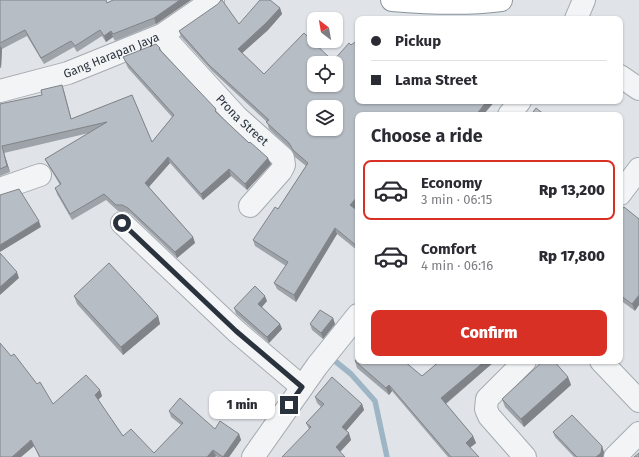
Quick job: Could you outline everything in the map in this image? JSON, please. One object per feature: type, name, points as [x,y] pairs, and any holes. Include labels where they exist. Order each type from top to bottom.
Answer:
[{"type":"highway","points":[[392,0],[439,3],[501,0]]},
{"type":"street","name":"Gang Harapan Jaya","points":[[0,91],[68,73],[162,35],[214,0]]},
{"type":"street","points":[[577,16],[584,0]]},
{"type":"street","name":"Prona Street","points":[[162,35],[238,117],[283,158],[284,165],[281,171],[250,206]]},
{"type":"street","points":[[623,78],[639,89]]},
{"type":"street","points":[[511,112],[518,104]]},
{"type":"street","points":[[623,190],[639,169]]},
{"type":"street","points":[[0,189],[40,175]]},
{"type":"street","points":[[122,223],[236,331],[302,387]]},
{"type":"street","points":[[253,457],[302,387],[355,319]]},
{"type":"street","points":[[522,364],[487,399],[486,409],[489,416],[525,457]]},
{"type":"street","points":[[604,364],[639,400]]},
{"type":"street","points":[[615,457],[639,433]]},
{"type":"building","points":[[0,0],[106,0],[107,3],[113,0],[180,0],[154,18],[113,34],[111,31],[104,36],[100,30],[75,46],[71,41],[41,58],[25,30],[0,43]]},
{"type":"building","points":[[221,0],[239,24],[260,0],[270,0],[280,8],[238,49],[264,74],[304,33],[307,36],[307,48],[320,48],[328,56],[307,56],[307,92],[343,92],[343,56],[337,56],[349,43],[351,45],[355,42],[355,104],[485,104],[478,112],[355,112],[355,199],[350,205],[355,209],[355,245],[335,228],[294,295],[274,283],[288,262],[253,240],[275,207],[278,209],[308,163],[266,122],[269,120],[209,65],[179,31],[218,4]]},
{"type":"building","points":[[156,44],[216,109],[215,111],[249,143],[250,142],[268,158],[245,184],[229,169],[201,194],[168,157],[145,183],[193,237],[175,252],[128,208],[122,205],[116,205],[104,194],[70,214],[55,188],[61,184],[45,159],[107,122],[2,146],[7,166],[0,169],[0,104],[42,95],[41,90],[62,85],[71,119],[132,95],[152,142],[174,115],[123,57]]},
{"type":"building","points":[[536,108],[541,112],[533,112]]},
{"type":"building","points":[[19,189],[39,221],[0,245],[0,195]]},
{"type":"building","points":[[624,207],[639,219],[639,295],[632,304],[623,297]]},
{"type":"building","points":[[0,253],[17,272],[0,287]]},
{"type":"building","points":[[109,263],[158,316],[121,347],[74,296]]},
{"type":"building","points":[[255,286],[265,296],[258,304],[280,324],[267,337],[234,308]]},
{"type":"building","points":[[320,310],[333,318],[321,333],[310,324]]},
{"type":"building","points":[[0,343],[11,356],[14,354],[37,384],[40,382],[53,404],[86,375],[100,390],[95,395],[123,436],[131,429],[154,453],[183,423],[169,411],[180,398],[215,429],[220,421],[239,434],[223,457],[213,450],[207,457],[40,457],[31,440],[12,457],[0,457]]},
{"type":"building","points":[[358,364],[408,364],[422,376],[436,364],[481,364],[441,398],[473,436],[466,443],[479,457],[451,457],[389,385],[386,388]]},
{"type":"building","points":[[540,364],[557,364],[568,377],[521,419],[502,399]]},
{"type":"building","points":[[332,377],[362,404],[342,427],[349,433],[336,447],[345,457],[282,457],[311,427],[306,423],[324,404],[315,397]]},
{"type":"building","points":[[572,415],[602,446],[601,453],[596,457],[577,457],[553,432]]},
{"type":"waterway","points":[[335,361],[351,374],[375,401],[387,457]]},
{"type":"route","points":[[122,223],[236,331],[302,387],[289,405]]}]
